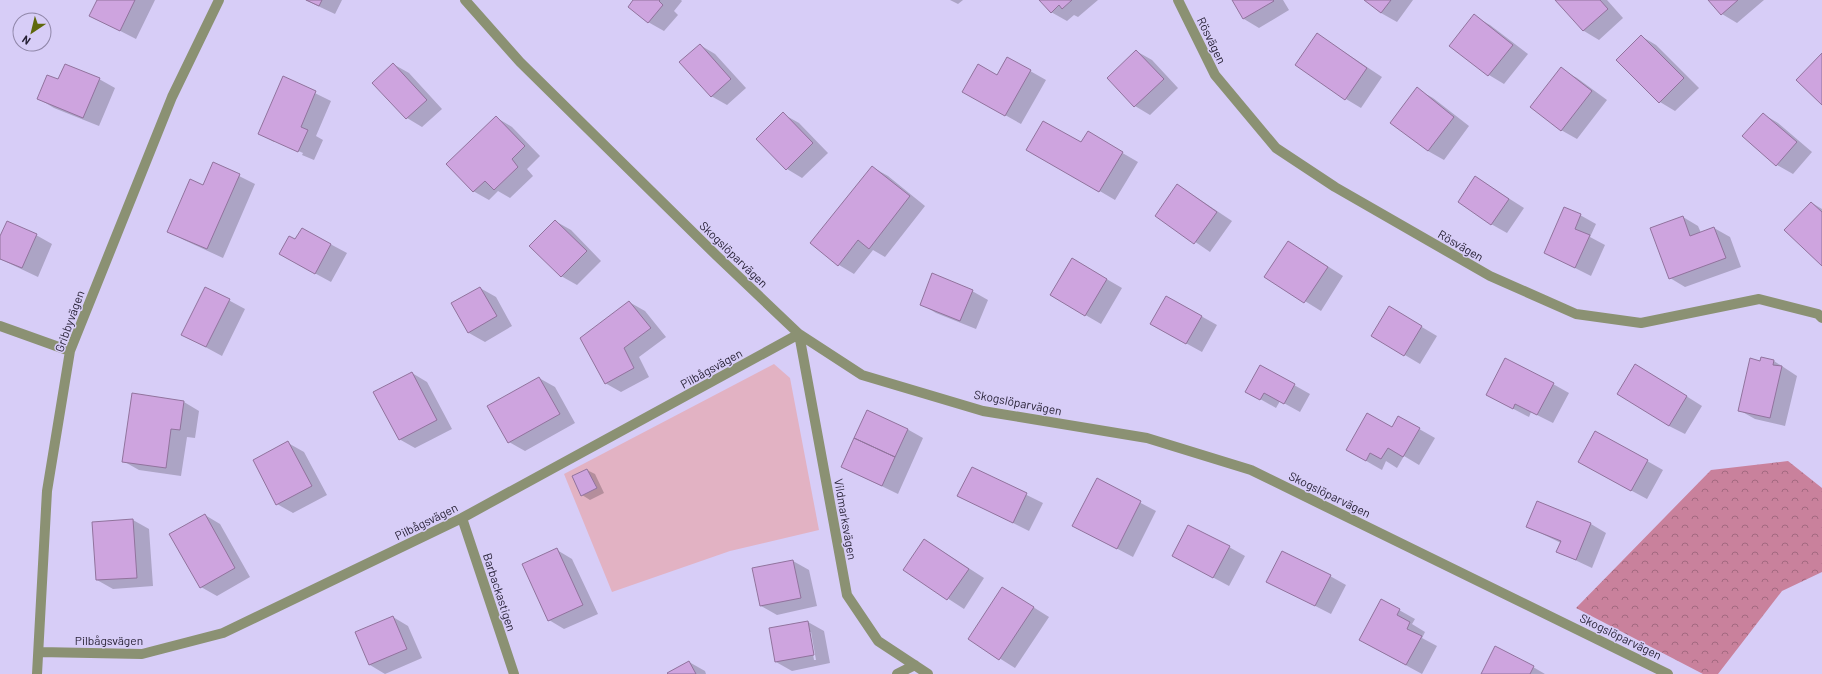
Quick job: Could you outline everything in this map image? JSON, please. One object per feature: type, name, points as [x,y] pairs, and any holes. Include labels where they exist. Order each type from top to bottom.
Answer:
[{"type":"street","name":"Gribbyvägen","points":[[37,674],[47,492],[70,351],[172,97],[219,0]]},
{"type":"street","name":"Skogslöparvägen","points":[[466,0],[520,62],[717,256],[800,334],[862,375],[983,411],[1147,438],[1251,470],[1668,674]]},
{"type":"street","name":"Rösvägen","points":[[1178,0],[1215,75],[1276,148],[1336,187],[1490,276],[1576,314],[1642,323],[1759,299],[1818,314],[1822,318]]},
{"type":"street","points":[[0,326],[70,351]]},
{"type":"street","name":"Pilbågsvägen","points":[[39,652],[142,654],[223,633],[462,518],[800,334]]},
{"type":"street","name":"Vildmarksvägen","points":[[800,334],[847,595],[878,641],[928,674]]},
{"type":"street","name":"Barbackastigen","points":[[462,518],[514,674]]},
{"type":"street","points":[[897,674],[914,665]]},
{"type":"green space","points":[[1788,461],[1822,488],[1822,572],[1782,591],[1718,674],[1703,674],[1576,608],[1711,470]]},
{"type":"shaded area","points":[[774,364],[790,378],[819,530],[730,551],[612,592],[564,474]]},
{"type":"building","points":[[97,0],[135,0],[120,31],[89,16]]},
{"type":"building","points":[[306,0],[322,0],[319,6]]},
{"type":"building","points":[[633,0],[660,0],[659,1],[663,5],[648,23],[628,7]]},
{"type":"building","points":[[1039,0],[1072,0],[1062,9],[1059,5],[1051,13]]},
{"type":"building","points":[[1232,0],[1273,0],[1274,1],[1243,19]]},
{"type":"building","points":[[1364,0],[1391,0],[1381,13]]},
{"type":"building","points":[[1555,0],[1600,0],[1608,9],[1583,31]]},
{"type":"building","points":[[1708,0],[1738,0],[1721,15]]},
{"type":"building","points":[[1474,14],[1513,45],[1488,76],[1449,46]]},
{"type":"building","points":[[1317,33],[1367,68],[1345,100],[1295,65]]},
{"type":"building","points":[[1641,35],[1684,78],[1659,103],[1616,60]]},
{"type":"building","points":[[700,44],[731,79],[711,97],[679,62]]},
{"type":"building","points":[[1136,50],[1164,79],[1134,107],[1107,78]]},
{"type":"building","points":[[1822,53],[1822,105],[1796,80]]},
{"type":"building","points":[[1007,57],[1031,70],[1005,116],[962,92],[978,64],[997,75]]},
{"type":"building","points":[[393,63],[427,100],[406,119],[372,83]]},
{"type":"building","points":[[65,64],[100,78],[83,118],[37,99],[47,75],[58,79]]},
{"type":"building","points":[[1561,67],[1592,91],[1561,131],[1530,107]]},
{"type":"building","points":[[283,76],[316,91],[301,127],[308,130],[298,152],[258,134]]},
{"type":"building","points":[[1417,87],[1454,117],[1428,151],[1390,123]]},
{"type":"building","points":[[783,112],[813,143],[786,170],[756,139]]},
{"type":"building","points":[[1763,113],[1797,142],[1776,166],[1742,136]]},
{"type":"building","points":[[496,116],[525,146],[512,159],[518,167],[494,190],[485,181],[473,192],[446,164]]},
{"type":"building","points":[[1043,121],[1081,142],[1088,131],[1123,152],[1099,192],[1026,150]]},
{"type":"building","points":[[213,162],[240,174],[207,249],[167,232],[190,179],[203,185]]},
{"type":"building","points":[[872,166],[910,196],[869,249],[858,240],[838,266],[810,243]]},
{"type":"building","points":[[1475,176],[1509,199],[1491,225],[1458,202]]},
{"type":"building","points":[[1177,184],[1217,212],[1194,244],[1155,216]]},
{"type":"building","points":[[1811,202],[1822,212],[1822,266],[1784,230]]},
{"type":"building","points":[[1564,207],[1581,214],[1575,229],[1590,235],[1575,268],[1544,253]]},
{"type":"building","points":[[1683,216],[1690,236],[1714,227],[1726,258],[1669,279],[1650,228]]},
{"type":"building","points":[[555,220],[587,251],[561,277],[529,246]]},
{"type":"building","points":[[7,221],[37,234],[22,268],[0,259],[0,236]]},
{"type":"building","points":[[302,228],[331,244],[315,274],[279,254],[289,236],[295,239]]},
{"type":"building","points":[[1288,241],[1328,267],[1304,303],[1264,277]]},
{"type":"building","points":[[1072,258],[1107,279],[1085,316],[1050,295]]},
{"type":"building","points":[[932,273],[973,290],[960,321],[920,305]]},
{"type":"building","points":[[205,287],[230,299],[206,347],[181,335]]},
{"type":"building","points":[[480,287],[497,316],[468,333],[451,303]]},
{"type":"building","points":[[1166,296],[1202,316],[1186,344],[1150,324]]},
{"type":"building","points":[[629,301],[651,328],[624,348],[634,368],[605,384],[580,338]]},
{"type":"building","points":[[1389,306],[1422,326],[1404,356],[1371,336]]},
{"type":"building","points":[[1761,357],[1774,360],[1773,365],[1782,366],[1770,418],[1738,411],[1750,358],[1760,361]]},
{"type":"building","points":[[1505,358],[1554,383],[1537,415],[1515,404],[1513,409],[1486,395]]},
{"type":"building","points":[[1635,364],[1687,396],[1669,426],[1617,394]]},
{"type":"building","points":[[1260,365],[1295,384],[1284,404],[1264,393],[1260,400],[1245,392]]},
{"type":"building","points":[[412,372],[437,420],[399,440],[373,392]]},
{"type":"building","points":[[539,377],[560,414],[508,443],[487,406]]},
{"type":"building","points":[[132,393],[184,401],[180,430],[171,429],[166,468],[122,462]]},
{"type":"building","points":[[867,410],[908,429],[895,457],[854,438]]},
{"type":"building","points":[[1367,413],[1392,427],[1398,416],[1420,428],[1403,457],[1388,448],[1381,459],[1370,453],[1366,461],[1346,450]]},
{"type":"building","points":[[1595,431],[1648,460],[1631,491],[1578,462]]},
{"type":"building","points":[[854,438],[895,457],[882,486],[841,467]]},
{"type":"building","points":[[288,441],[312,486],[276,505],[253,460]]},
{"type":"building","points":[[972,467],[1027,493],[1013,523],[957,496]]},
{"type":"building","points":[[587,469],[597,488],[581,496],[572,476]]},
{"type":"building","points":[[1097,478],[1141,501],[1117,549],[1072,526]]},
{"type":"building","points":[[1537,501],[1591,523],[1576,560],[1556,552],[1561,541],[1526,527]]},
{"type":"building","points":[[205,514],[235,568],[200,588],[169,534]]},
{"type":"building","points":[[133,519],[137,578],[96,580],[92,522]]},
{"type":"building","points":[[1188,525],[1230,546],[1213,578],[1172,556]]},
{"type":"building","points":[[924,539],[969,569],[947,600],[903,570]]},
{"type":"building","points":[[557,548],[583,605],[548,621],[522,564]]},
{"type":"building","points":[[1282,551],[1331,575],[1315,606],[1266,582]]},
{"type":"building","points":[[793,560],[801,598],[760,606],[752,568]]},
{"type":"building","points":[[1002,587],[1034,607],[999,660],[968,639]]},
{"type":"building","points":[[1381,599],[1400,609],[1397,615],[1410,622],[1407,629],[1422,636],[1406,665],[1359,640]]},
{"type":"building","points":[[393,616],[407,649],[369,665],[355,632]]},
{"type":"building","points":[[808,621],[814,655],[775,662],[769,628]]},
{"type":"building","points":[[1495,646],[1534,666],[1530,674],[1481,674]]},
{"type":"building","points":[[689,661],[696,674],[667,673]]}]
